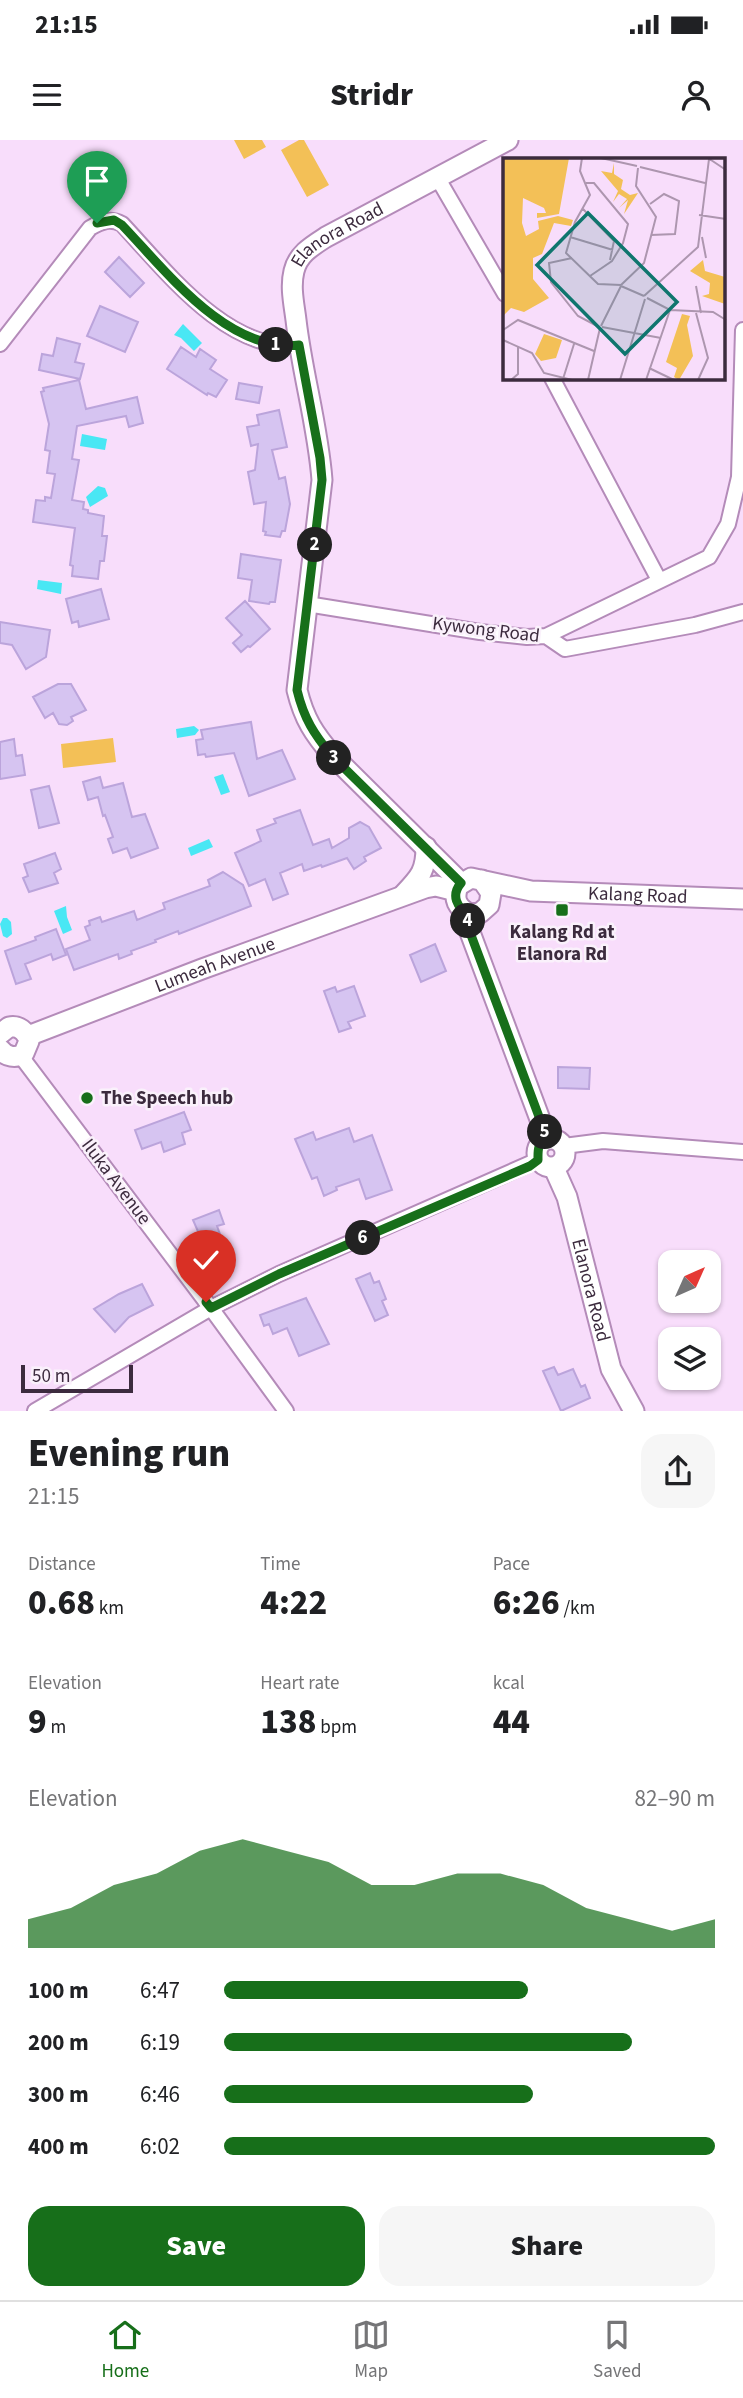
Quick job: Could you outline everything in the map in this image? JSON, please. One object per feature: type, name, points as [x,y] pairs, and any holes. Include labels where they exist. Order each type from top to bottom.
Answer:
[{"type":"street","name":"Elanora Road","points":[[482,901],[458,906],[455,898],[459,887],[426,847],[332,756],[314,734],[303,713],[297,690],[322,480],[292,287],[294,269],[304,252],[326,237],[508,140]]},
{"type":"street","points":[[438,177],[503,291]]},
{"type":"street","points":[[0,344],[90,228],[105,220],[114,220],[122,225],[193,299],[229,326],[260,342],[283,347],[299,345]]},
{"type":"street","points":[[546,636],[709,557],[728,524],[739,477],[743,330]]},
{"type":"street","points":[[553,380],[659,580]]},
{"type":"street","name":"Kywong Road","points":[[307,604],[480,632],[527,637],[546,636],[565,649],[695,625],[743,612]]},
{"type":"street","points":[[403,895],[426,865],[426,847]]},
{"type":"street","name":"Kalang Road","points":[[459,887],[471,878],[482,901],[531,891],[743,899]]},
{"type":"street","points":[[403,895],[436,887],[459,887]]},
{"type":"street","name":"Lumeah Avenue","points":[[28,1036],[202,968],[403,895]]},
{"type":"street","points":[[35,1411],[211,1308],[279,1274],[546,1164],[562,1161],[468,927],[482,901]]},
{"type":"street","points":[[14,1026],[22,1029],[28,1036],[28,1045],[20,1055],[11,1057],[0,1035],[14,1026]]},
{"type":"street","name":"Iluka Avenue","points":[[20,1055],[286,1411]]},
{"type":"street","points":[[555,1142],[603,1141],[743,1152]]},
{"type":"street","name":"Elanora Road","points":[[546,1164],[567,1197],[611,1369],[634,1411]]},
{"type":"shaded area","points":[[234,140],[262,140],[266,147],[244,159]]},
{"type":"shaded area","points":[[304,140],[329,185],[307,197],[281,150]]},
{"type":"shaded area","points":[[113,738],[116,762],[63,768],[61,744]]},
{"type":"water","points":[[183,324],[202,343],[194,351],[174,335]]},
{"type":"water","points":[[82,434],[107,439],[105,450],[80,446]]},
{"type":"water","points":[[98,486],[105,488],[108,496],[90,507],[86,497]]},
{"type":"water","points":[[38,580],[62,583],[61,594],[37,589]]},
{"type":"water","points":[[194,726],[199,730],[195,735],[177,738],[176,729]]},
{"type":"water","points":[[223,774],[230,792],[221,795],[214,777]]},
{"type":"water","points":[[209,839],[213,847],[191,856],[188,848]]},
{"type":"water","points":[[66,906],[72,930],[63,934],[54,911]]},
{"type":"water","points":[[3,918],[11,922],[12,934],[7,938],[3,936],[0,924]]},
{"type":"building","points":[[119,257],[144,283],[130,297],[105,272]]},
{"type":"building","points":[[100,306],[138,322],[125,352],[87,336]]},
{"type":"building","points":[[57,338],[80,344],[75,362],[84,364],[80,379],[39,370],[42,354],[53,356]]},
{"type":"building","points":[[181,347],[196,357],[200,349],[216,360],[210,369],[227,380],[216,397],[208,393],[207,395],[167,369]]},
{"type":"building","points":[[79,380],[86,409],[137,397],[143,423],[129,427],[126,416],[77,426],[72,459],[79,460],[72,500],[84,502],[83,509],[88,510],[88,513],[104,516],[102,536],[107,536],[104,561],[100,561],[98,579],[72,576],[73,566],[70,565],[75,528],[33,522],[36,500],[45,501],[45,497],[51,498],[55,474],[47,473],[50,451],[45,450],[49,424],[41,392],[44,391],[43,388]]},
{"type":"building","points":[[239,383],[262,387],[259,403],[236,399]]},
{"type":"building","points":[[279,410],[287,447],[272,450],[279,479],[285,477],[290,504],[285,531],[282,531],[280,537],[265,535],[266,532],[263,531],[266,502],[254,504],[248,472],[255,470],[258,444],[251,446],[247,427],[259,425],[257,415]]},
{"type":"building","points":[[241,554],[281,560],[275,602],[269,604],[249,601],[252,580],[238,578]]},
{"type":"building","points":[[101,589],[109,619],[79,627],[78,621],[72,623],[66,599]]},
{"type":"building","points":[[245,601],[270,629],[241,652],[233,643],[242,635],[226,618]]},
{"type":"building","points":[[0,622],[50,630],[46,657],[26,669],[12,645],[0,643]]},
{"type":"building","points":[[58,684],[71,684],[86,710],[71,717],[73,721],[67,725],[59,724],[53,713],[45,718],[33,697]]},
{"type":"building","points":[[251,722],[257,759],[282,750],[295,779],[249,796],[234,753],[206,757],[205,754],[198,755],[196,740],[203,739],[201,730]]},
{"type":"building","points":[[14,739],[16,756],[22,755],[25,775],[0,779],[0,742]]},
{"type":"building","points":[[100,777],[103,788],[123,783],[132,817],[145,814],[158,848],[131,858],[127,848],[113,853],[108,839],[113,837],[98,797],[88,800],[83,782]]},
{"type":"building","points":[[49,786],[59,823],[39,828],[31,790]]},
{"type":"building","points":[[300,810],[313,845],[329,839],[332,848],[349,838],[349,828],[360,822],[369,827],[381,848],[364,857],[366,861],[354,869],[347,858],[304,871],[302,864],[280,873],[288,894],[273,900],[265,879],[249,886],[235,853],[261,841],[257,830],[276,823],[274,819]]},
{"type":"building","points":[[55,853],[61,869],[54,873],[58,883],[29,892],[23,878],[28,876],[24,864]]},
{"type":"building","points":[[223,872],[243,885],[251,906],[179,934],[178,931],[155,940],[156,942],[131,951],[132,954],[119,959],[118,954],[74,970],[66,949],[90,940],[85,927],[90,925],[89,921],[100,917],[102,922],[134,911],[137,920],[165,909],[163,903],[210,886],[208,880]]},
{"type":"building","points":[[56,929],[66,955],[53,960],[51,954],[25,964],[31,979],[16,984],[5,951],[36,940],[35,937]]},
{"type":"building","points":[[435,944],[446,971],[421,982],[410,955]]},
{"type":"building","points":[[354,986],[365,1016],[348,1022],[351,1028],[339,1032],[324,991],[335,987],[337,992]]},
{"type":"building","points":[[558,1067],[590,1068],[589,1089],[558,1088]]},
{"type":"building","points":[[184,1112],[191,1130],[182,1133],[185,1144],[164,1152],[161,1142],[142,1149],[135,1130]]},
{"type":"building","points":[[349,1128],[354,1142],[372,1135],[392,1190],[366,1199],[359,1179],[336,1187],[337,1190],[324,1196],[317,1177],[312,1179],[295,1139],[313,1132],[316,1140]]},
{"type":"building","points":[[219,1210],[224,1224],[217,1226],[221,1237],[203,1243],[193,1220]]},
{"type":"building","points":[[370,1273],[374,1283],[379,1281],[386,1299],[382,1301],[388,1315],[375,1321],[356,1279]]},
{"type":"building","points":[[142,1284],[153,1305],[129,1317],[115,1332],[94,1309]]},
{"type":"building","points":[[306,1298],[329,1344],[299,1356],[287,1328],[273,1334],[269,1324],[264,1326],[260,1315]]},
{"type":"building","points":[[554,1367],[558,1375],[573,1369],[581,1387],[585,1385],[590,1398],[561,1411],[543,1371]]},
{"type":"place","name":"Kalang Rd at Elanora Rd","points":[[562,910]]},
{"type":"place","name":"The Speech hub","points":[[87,1098]]},
{"type":"route","points":[[97,223],[114,220],[122,225],[193,299],[229,326],[260,342],[283,347],[299,345],[322,480],[297,690],[303,713],[314,734],[332,756],[461,883],[455,898],[458,906],[470,914],[468,927],[547,1138],[540,1143],[538,1160],[530,1166],[279,1274],[211,1308],[206,1302]]}]
